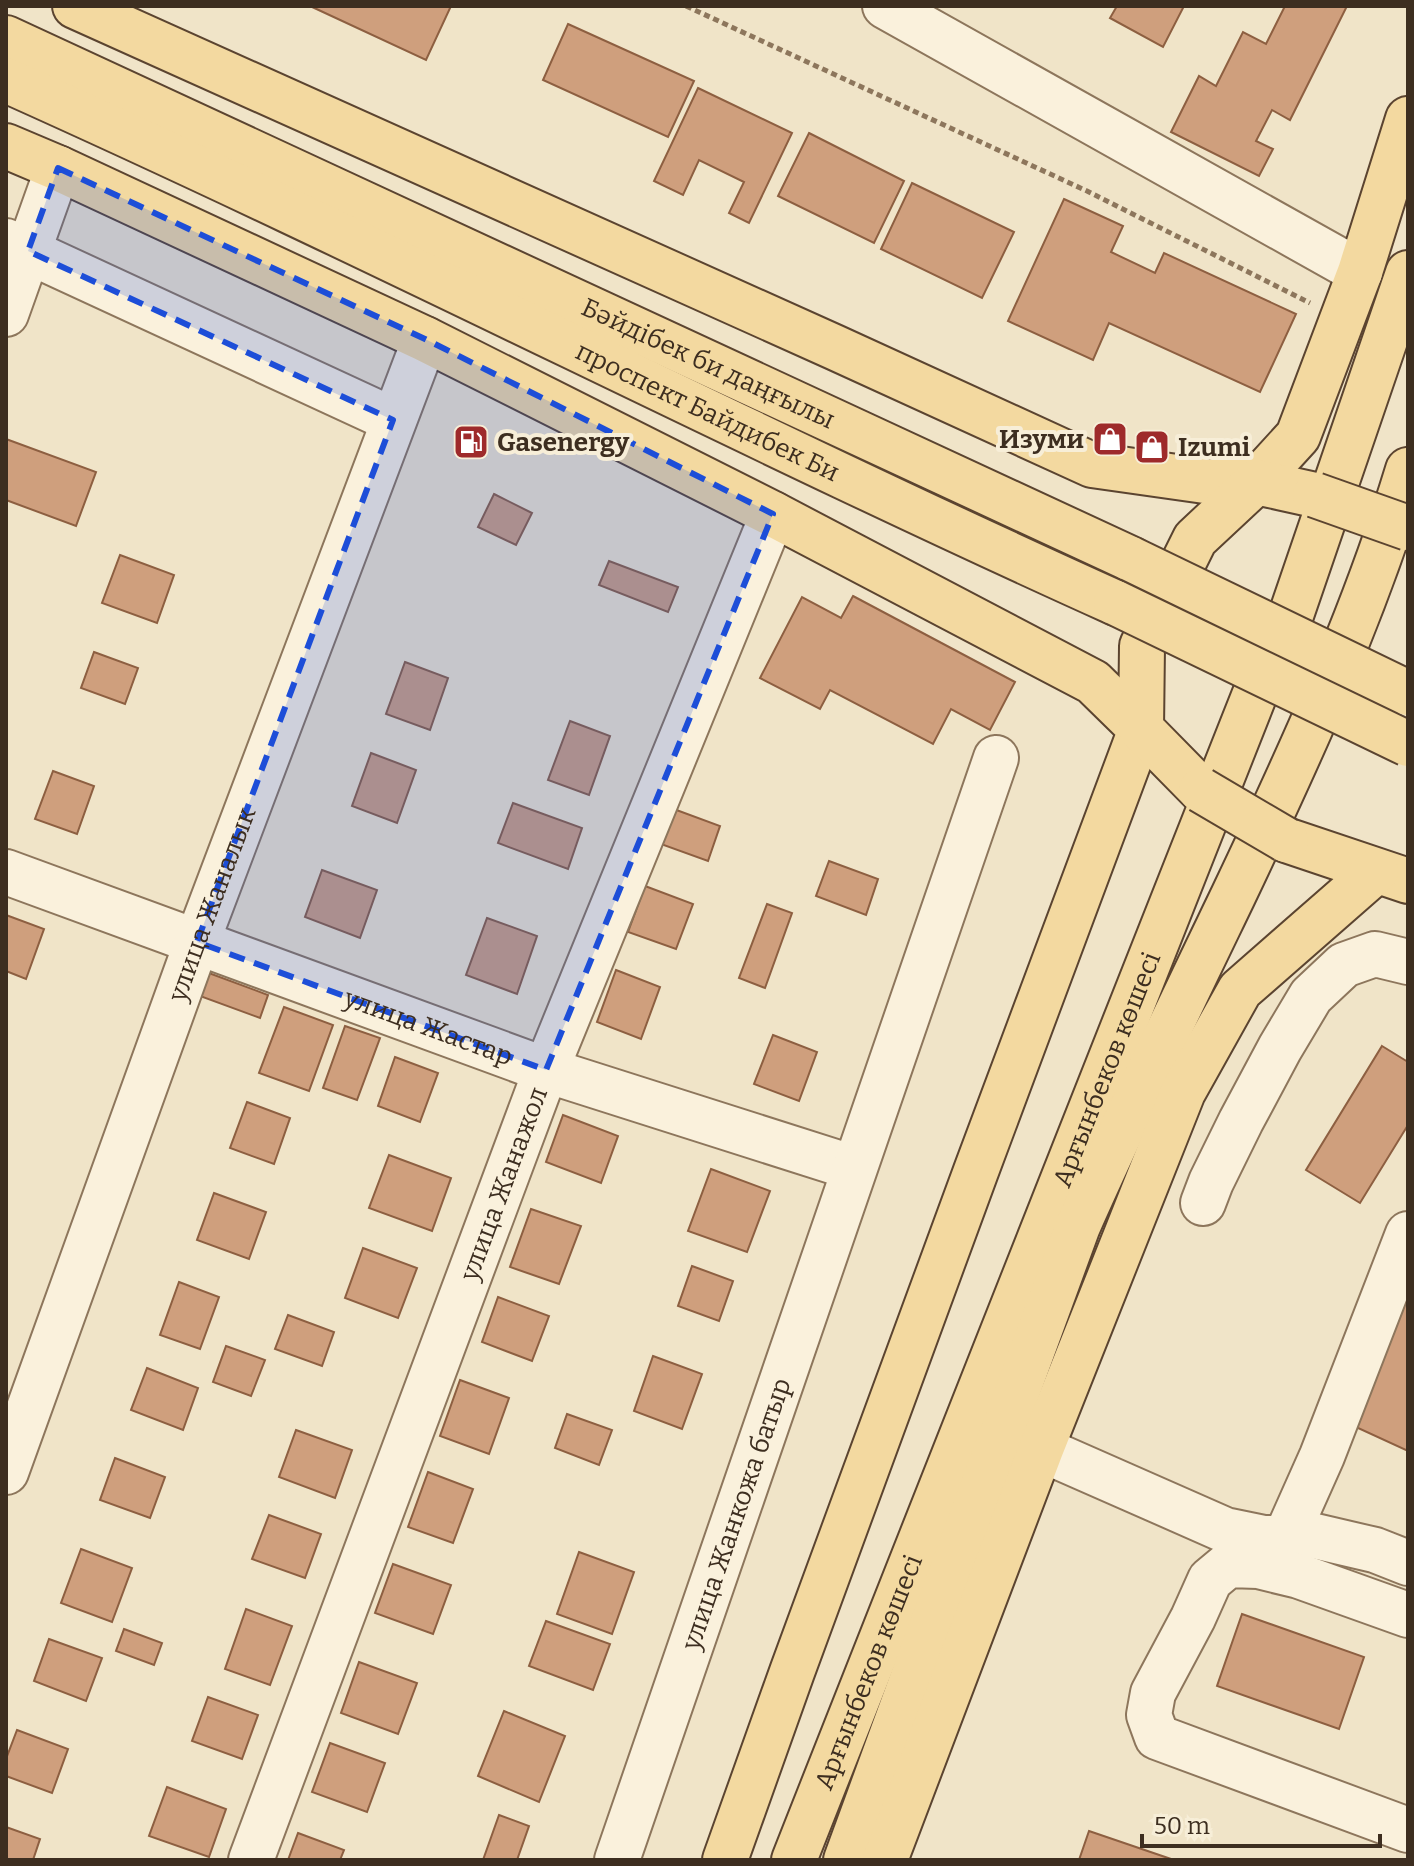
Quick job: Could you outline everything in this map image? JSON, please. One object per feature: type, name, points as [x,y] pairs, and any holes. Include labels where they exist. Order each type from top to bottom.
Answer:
[{"type":"main road","points":[[75,6],[1092,465],[1212,482],[1256,482],[1315,495],[1408,528]]},
{"type":"main road","name":"Бәйдібек би даңғылы","points":[[6,38],[1131,559],[1408,693]]},
{"type":"main road","name":"проспект Байдибек Би","points":[[6,80],[451,287],[1408,744]]},
{"type":"main road","points":[[725,1860],[1141,729],[1142,646],[1195,539],[1256,482],[1298,436],[1360,272],[1408,119]]},
{"type":"main road","points":[[6,146],[425,339],[773,514],[1093,682],[1201,790],[1286,840],[1392,876]]},
{"type":"main road","name":"Арғынбеков көшесі","points":[[794,1860],[1262,676],[1291,615],[1408,273]]},
{"type":"main road","name":"Арғынбеков көшесі","points":[[846,1860],[1078,1226],[1323,702],[1393,518],[1408,470]]},
{"type":"main road","points":[[885,1860],[1041,1449],[1183,1092],[1240,990],[1392,876]]},
{"type":"street","points":[[885,6],[1360,272]]},
{"type":"street","points":[[6,314],[17,246],[58,168]]},
{"type":"street","points":[[17,246],[393,420]]},
{"type":"street","name":"улица Жаналык","points":[[6,1472],[197,942],[425,339]]},
{"type":"street","name":"улица Жанажол","points":[[251,1860],[546,1070],[773,514]]},
{"type":"street","name":"улица Жанкожа батыр","points":[[617,1860],[996,758]]},
{"type":"street","name":"улица Жастар","points":[[6,872],[546,1070],[854,1168]]},
{"type":"street","points":[[1203,1203],[1241,1121],[1311,996],[1344,965],[1375,954],[1408,962]]},
{"type":"street","points":[[1041,1449],[1225,1530],[1279,1538],[1289,1530],[1322,1456],[1408,1234]]},
{"type":"street","points":[[1289,1530],[1375,1550],[1408,1563]]},
{"type":"street","points":[[1408,1615],[1299,1576],[1258,1566],[1228,1565],[1210,1580],[1153,1693],[1149,1715],[1157,1737],[1408,1830]]},
{"type":"path","points":[[686,6],[1073,185],[1319,307]]},
{"type":"highlighted area","points":[[58,168],[425,339],[773,514],[546,1070],[197,942],[393,420],[28,251]]},
{"type":"building","points":[[310,6],[451,6],[426,60]]},
{"type":"building","points":[[1117,6],[1184,6],[1163,47],[1110,18]]},
{"type":"building","points":[[1285,6],[1347,6],[1290,120],[1272,110],[1256,141],[1273,149],[1259,176],[1171,132],[1199,76],[1216,86],[1243,32],[1266,44]]},
{"type":"building","points":[[568,24],[694,81],[668,137],[543,80]]},
{"type":"building","points":[[698,88],[792,133],[749,223],[729,213],[744,182],[699,160],[683,195],[654,181]]},
{"type":"building","points":[[809,133],[904,181],[874,243],[778,196]]},
{"type":"building","points":[[912,183],[1014,232],[982,298],[881,249]]},
{"type":"building","points":[[1064,199],[1123,226],[1111,252],[1155,273],[1164,253],[1296,314],[1260,392],[1109,323],[1093,360],[1008,321]]},
{"type":"building","points":[[6,439],[96,472],[76,526],[6,500]]},
{"type":"building","points":[[494,494],[532,513],[516,545],[478,527]]},
{"type":"building","points":[[120,555],[174,575],[157,623],[102,603]]},
{"type":"building","points":[[609,561],[678,587],[668,612],[599,585]]},
{"type":"building","points":[[853,596],[1015,682],[990,730],[951,709],[933,744],[830,690],[820,709],[760,678],[802,597],[841,618]]},
{"type":"building","points":[[94,652],[138,668],[125,704],[81,688]]},
{"type":"building","points":[[405,662],[448,678],[430,730],[386,714]]},
{"type":"building","points":[[570,721],[610,736],[589,795],[548,780]]},
{"type":"building","points":[[371,753],[416,770],[397,823],[352,806]]},
{"type":"building","points":[[53,771],[94,786],[77,834],[35,819]]},
{"type":"building","points":[[513,803],[582,828],[568,869],[498,843]]},
{"type":"building","points":[[671,808],[720,826],[708,861],[658,843]]},
{"type":"building","points":[[829,861],[878,879],[866,915],[816,896]]},
{"type":"building","points":[[322,870],[377,890],[360,938],[305,917]]},
{"type":"building","points":[[645,886],[693,904],[676,949],[628,932]]},
{"type":"building","points":[[767,904],[792,913],[765,988],[739,978]]},
{"type":"building","points":[[6,915],[44,929],[26,979],[6,971]]},
{"type":"building","points":[[487,918],[537,936],[517,994],[466,975]]},
{"type":"building","points":[[198,969],[268,995],[260,1018],[189,992]]},
{"type":"building","points":[[616,970],[660,987],[641,1039],[597,1022]]},
{"type":"building","points":[[284,1007],[333,1025],[309,1091],[259,1073]]},
{"type":"building","points":[[345,1026],[380,1038],[357,1100],[323,1088]]},
{"type":"building","points":[[773,1035],[817,1052],[799,1101],[754,1084]]},
{"type":"building","points":[[1382,1046],[1408,1062],[1408,1125],[1360,1203],[1306,1170]]},
{"type":"building","points":[[395,1057],[438,1073],[420,1122],[378,1106]]},
{"type":"building","points":[[247,1102],[290,1118],[274,1164],[230,1148]]},
{"type":"building","points":[[563,1115],[618,1136],[601,1183],[546,1162]]},
{"type":"building","points":[[389,1155],[451,1178],[432,1231],[369,1208]]},
{"type":"building","points":[[711,1169],[770,1191],[747,1252],[688,1231]]},
{"type":"building","points":[[214,1193],[266,1212],[249,1259],[197,1240]]},
{"type":"building","points":[[531,1209],[581,1226],[559,1284],[510,1267]]},
{"type":"building","points":[[363,1248],[417,1268],[398,1318],[345,1298]]},
{"type":"building","points":[[692,1266],[733,1281],[719,1321],[678,1306]]},
{"type":"building","points":[[179,1282],[219,1297],[200,1349],[160,1335]]},
{"type":"building","points":[[498,1297],[549,1316],[532,1361],[482,1342]]},
{"type":"building","points":[[1408,1297],[1408,1451],[1345,1422]]},
{"type":"building","points":[[288,1315],[334,1332],[322,1366],[275,1349]]},
{"type":"building","points":[[226,1346],[265,1360],[251,1396],[213,1382]]},
{"type":"building","points":[[653,1356],[702,1374],[682,1429],[634,1411]]},
{"type":"building","points":[[147,1368],[198,1388],[183,1430],[131,1410]]},
{"type":"building","points":[[460,1380],[509,1398],[489,1454],[440,1436]]},
{"type":"building","points":[[567,1414],[612,1430],[599,1465],[555,1448]]},
{"type":"building","points":[[296,1430],[352,1450],[335,1498],[279,1477]]},
{"type":"building","points":[[115,1458],[165,1477],[150,1518],[100,1500]]},
{"type":"building","points":[[428,1472],[473,1489],[453,1543],[408,1527]]},
{"type":"building","points":[[269,1515],[321,1534],[305,1578],[252,1559]]},
{"type":"building","points":[[81,1549],[132,1568],[112,1622],[61,1603]]},
{"type":"building","points":[[579,1552],[634,1572],[612,1634],[557,1614]]},
{"type":"building","points":[[393,1564],[451,1585],[433,1634],[375,1613]]},
{"type":"building","points":[[246,1609],[292,1626],[270,1685],[225,1669]]},
{"type":"building","points":[[1242,1614],[1364,1657],[1339,1729],[1217,1686]]},
{"type":"building","points":[[546,1621],[610,1644],[593,1690],[529,1666]]},
{"type":"building","points":[[124,1629],[162,1643],[154,1665],[116,1651]]},
{"type":"building","points":[[49,1639],[102,1658],[86,1701],[34,1681]]},
{"type":"building","points":[[359,1662],[417,1683],[398,1734],[341,1713]]},
{"type":"building","points":[[208,1697],[258,1715],[242,1759],[192,1741]]},
{"type":"building","points":[[504,1711],[565,1736],[539,1802],[478,1776]]},
{"type":"building","points":[[17,1730],[68,1749],[52,1793],[6,1776],[6,1759]]},
{"type":"building","points":[[330,1743],[385,1763],[367,1812],[312,1792]]},
{"type":"building","points":[[167,1787],[226,1809],[209,1857],[149,1836]]},
{"type":"building","points":[[499,1815],[529,1826],[517,1860],[483,1860]]},
{"type":"building","points":[[6,1827],[40,1839],[33,1860],[6,1860]]},
{"type":"building","points":[[1089,1831],[1174,1860],[1079,1860]]},
{"type":"building","points":[[298,1833],[344,1850],[340,1860],[288,1860]]},
{"type":"place","name":"Изуми","points":[[1110,439]]},
{"type":"place","name":"Gasenergy","points":[[471,442]]},
{"type":"place","name":"Izumi","points":[[1152,447]]}]
